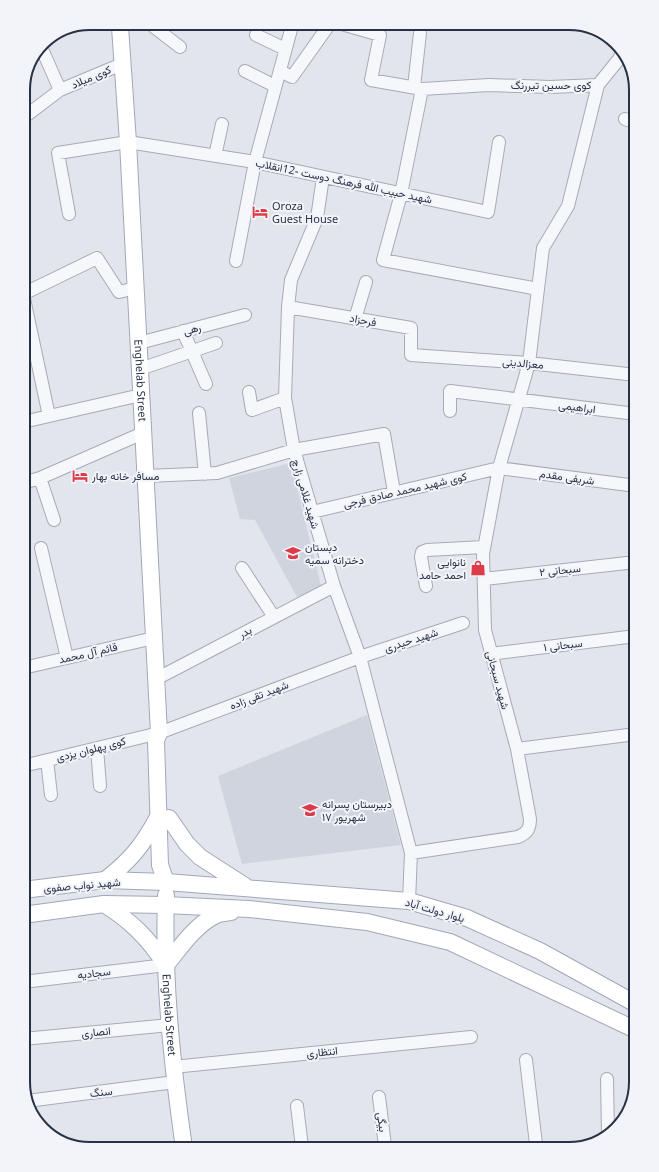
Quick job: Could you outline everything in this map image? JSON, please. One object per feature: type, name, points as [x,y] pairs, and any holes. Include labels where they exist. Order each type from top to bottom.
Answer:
[{"type":"main road","name":"Enghelab Street","points":[[120,30],[128,142],[159,733],[156,740],[164,817],[160,865],[166,882],[166,965],[174,1075],[183,1142]]},
{"type":"main road","points":[[105,880],[126,864],[164,817],[200,857],[248,888]]},
{"type":"main road","name":"شهید نواب صفوی","points":[[30,889],[105,880],[166,882]]},
{"type":"main road","name":"بلوار دولت آباد","points":[[166,882],[402,900],[467,918],[540,951],[629,1000]]},
{"type":"main road","points":[[395,928],[386,920],[383,910],[385,905],[402,900]]},
{"type":"main road","points":[[104,904],[126,918],[145,937],[166,965],[184,942],[204,923],[216,915],[249,909]]},
{"type":"main road","name":"شهید نواب صفوی","points":[[30,914],[104,904],[165,905]]},
{"type":"main road","points":[[165,905],[249,909],[367,922],[450,942],[629,1027]]},
{"type":"street","points":[[158,30],[180,47]]},
{"type":"street","points":[[236,261],[255,162],[291,30]]},
{"type":"street","points":[[280,71],[292,77],[326,30]]},
{"type":"street","name":"کوی حسین تیررنگ","points":[[362,30],[380,35],[371,80],[418,88],[489,85],[550,87],[598,85],[568,206],[543,248],[529,362]]},
{"type":"street","points":[[420,33],[418,88],[401,194],[383,260],[538,288]]},
{"type":"street","points":[[256,35],[285,49]]},
{"type":"street","name":"کوی میلاد","points":[[43,52],[60,90]]},
{"type":"street","points":[[598,85],[620,58]]},
{"type":"street","name":"کوی میلاد","points":[[30,113],[60,90],[122,64]]},
{"type":"street","points":[[245,71],[276,86]]},
{"type":"street","points":[[215,156],[222,124]]},
{"type":"street","name":"شهید حبیب الله فرهنگ دوست -12انقلاب","points":[[69,214],[58,153],[128,142],[255,162],[488,212],[499,142]]},
{"type":"street","name":"شهید غلامی زارچ","points":[[324,177],[317,218],[291,280],[288,307],[285,398],[294,450],[334,586],[360,657],[411,853]]},
{"type":"street","points":[[30,291],[97,258],[119,292],[136,288]]},
{"type":"street","points":[[355,319],[366,282]]},
{"type":"street","name":"فرحزاد","points":[[288,307],[411,328],[410,355]]},
{"type":"street","name":"رهی","points":[[139,343],[245,314]]},
{"type":"street","points":[[183,331],[206,384]]},
{"type":"street","points":[[140,369],[216,343]]},
{"type":"street","points":[[30,346],[49,416]]},
{"type":"street","name":"معزالدینی","points":[[410,355],[529,362],[629,374]]},
{"type":"street","name":"شهید سبحانی","points":[[411,853],[518,837],[526,833],[530,828],[530,819],[517,749],[490,654],[485,630],[484,579],[484,547],[499,468],[529,362]]},
{"type":"street","name":"ابراهیمی","points":[[450,411],[450,391],[629,413]]},
{"type":"street","points":[[249,392],[252,410],[285,398]]},
{"type":"street","points":[[30,420],[141,395]]},
{"type":"street","points":[[199,413],[205,474]]},
{"type":"street","points":[[30,481],[143,433]]},
{"type":"street","points":[[146,476],[217,473],[294,450],[384,434],[394,492]]},
{"type":"street","name":"شریفی مقدم","points":[[499,468],[629,485]]},
{"type":"street","name":"کوی شهید محمد صادق فرجی","points":[[312,512],[499,468]]},
{"type":"street","points":[[40,478],[54,520]]},
{"type":"street","points":[[426,586],[421,557],[422,552],[427,550],[484,547]]},
{"type":"street","points":[[41,548],[67,658]]},
{"type":"street","name":"سبحانی ۲","points":[[484,579],[629,563]]},
{"type":"street","points":[[242,568],[274,617]]},
{"type":"street","name":"بدر","points":[[156,679],[334,586]]},
{"type":"street","name":"شهید حیدری","points":[[360,657],[463,623]]},
{"type":"street","name":"سبحانی ۱","points":[[490,654],[629,637]]},
{"type":"street","name":"قائم آل محمد","points":[[30,666],[154,638]]},
{"type":"street","name":"شهید تقی زاده","points":[[159,733],[360,657]]},
{"type":"street","name":"کوی پهلوان یزدی","points":[[30,764],[159,733]]},
{"type":"street","points":[[517,749],[629,735]]},
{"type":"street","points":[[98,748],[100,786]]},
{"type":"street","points":[[47,760],[51,795]]},
{"type":"street","points":[[402,900],[411,853]]},
{"type":"street","name":"سجادیه","points":[[30,981],[166,965]]},
{"type":"street","name":"انصاری","points":[[30,1039],[170,1025]]},
{"type":"street","name":"انتظاری","points":[[174,1075],[471,1037]]},
{"type":"street","points":[[526,1060],[536,1142]]},
{"type":"street","name":"سنگ","points":[[33,1100],[174,1075]]},
{"type":"street","points":[[607,1079],[608,1127]]},
{"type":"street","name":"بیگی","points":[[379,1097],[385,1142]]},
{"type":"street","points":[[297,1106],[301,1142]]},
{"type":"shaded area","name":"دبستان دخترانه سمیه","points":[[291,463],[321,586],[297,597],[255,520],[240,519],[229,478]]},
{"type":"shaded area","name":"دبیرستان پسرانه ۱۷ شهریور","points":[[367,715],[401,845],[242,864],[218,776]]},
{"type":"place","name":"Oroza Guest House","points":[[260,212]]},
{"type":"place","name":"مسافر خانه بهار","points":[[80,476]]},
{"type":"place","name":"دبستان دخترانه سمیه","points":[[293,553]]},
{"type":"place","name":"نانوایی احمد حامد","points":[[478,568]]},
{"type":"place","name":"دبیرستان پسرانه ۱۷ شهریور","points":[[310,810]]}]
